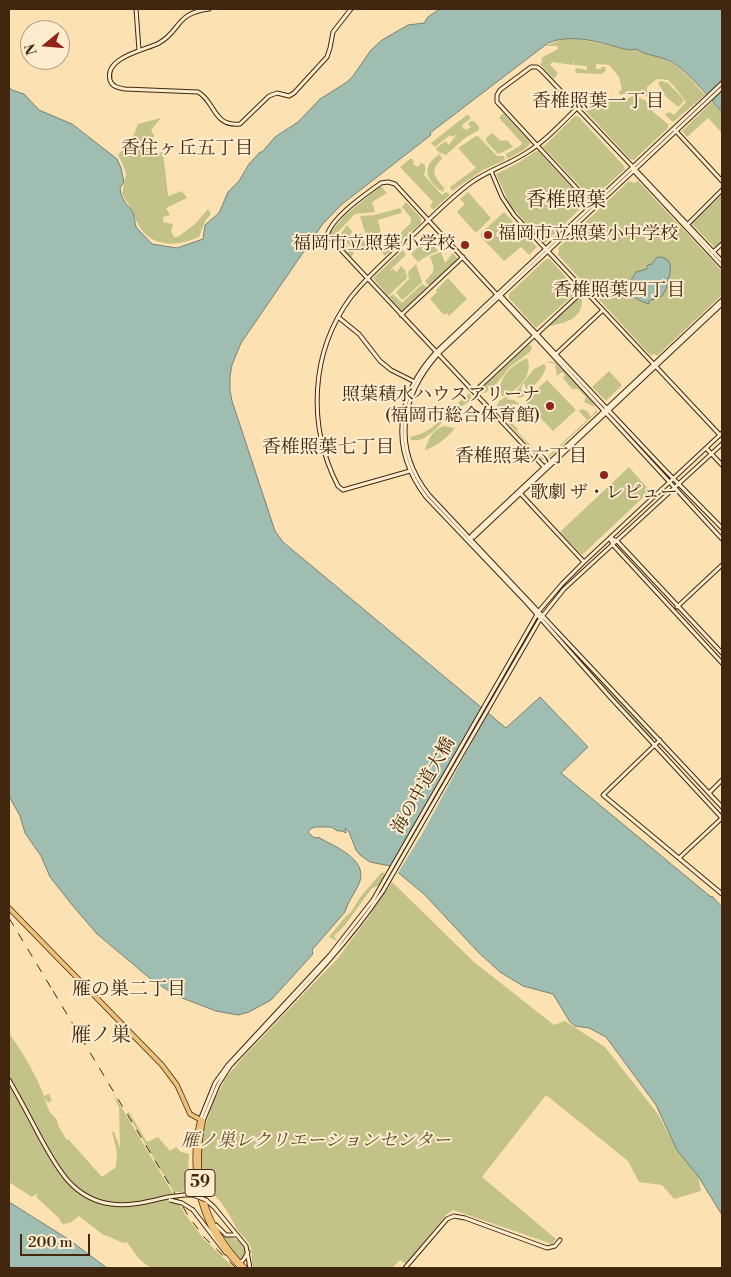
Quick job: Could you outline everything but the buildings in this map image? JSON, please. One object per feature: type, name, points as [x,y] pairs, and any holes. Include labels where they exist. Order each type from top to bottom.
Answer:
[{"type":"main road","points":[[9,908],[165,1069],[179,1089],[190,1114],[202,1120]]},
{"type":"main road","name":"59","points":[[202,1120],[198,1165],[200,1186],[206,1210],[220,1236],[241,1266]]},
{"type":"main road","name":"59","points":[[202,1120],[196,1138],[195,1159],[196,1180],[200,1197],[213,1231],[224,1248],[241,1266]]},
{"type":"street","points":[[136,9],[139,50]]},
{"type":"street","points":[[209,9],[190,13],[159,43],[132,52],[113,66],[110,76],[112,84],[117,88],[127,89],[198,92],[205,97],[217,116],[226,122],[237,124],[242,122],[269,96],[277,93],[289,96],[294,92],[327,57],[336,28],[352,9]]},
{"type":"street","points":[[592,205],[498,103],[496,97],[500,90],[526,70],[535,67],[541,70],[722,266]]},
{"type":"street","points":[[705,102],[722,83]]},
{"type":"street","points":[[538,613],[429,500],[410,471],[404,452],[402,428],[405,405],[413,382],[425,364],[722,88]]},
{"type":"street","points":[[410,471],[343,490],[340,489],[333,476],[320,439],[316,391],[323,353],[338,317],[367,278],[467,186],[491,170],[516,159],[537,145],[577,108]]},
{"type":"street","points":[[675,130],[722,181]]},
{"type":"street","points":[[547,250],[592,205],[634,169]]},
{"type":"street","points":[[634,169],[722,261]]},
{"type":"street","points":[[491,170],[507,206],[721,434],[673,477],[562,584],[538,613],[503,679]]},
{"type":"street","points":[[545,468],[327,235],[334,222],[343,213],[380,184],[388,182],[394,184],[606,410],[722,528]]},
{"type":"street","points":[[688,224],[722,190]]},
{"type":"street","points":[[714,252],[722,244]]},
{"type":"street","points":[[401,315],[463,257]]},
{"type":"street","points":[[474,392],[584,290]]},
{"type":"street","points":[[655,365],[722,300]]},
{"type":"street","points":[[470,539],[472,535],[606,410],[722,304]]},
{"type":"street","points":[[556,354],[603,310]]},
{"type":"street","points":[[338,317],[359,334],[380,361],[391,370],[413,382]]},
{"type":"street","points":[[536,335],[556,354],[722,539]]},
{"type":"street","points":[[437,353],[424,371],[410,398],[406,420],[406,445],[412,465],[423,487],[722,818],[679,858]]},
{"type":"street","points":[[503,679],[541,617],[564,589],[722,444]]},
{"type":"street","points":[[706,448],[722,465]]},
{"type":"street","points":[[470,539],[545,468]]},
{"type":"street","points":[[520,493],[584,562]]},
{"type":"street","points":[[610,538],[617,540],[722,653]]},
{"type":"street","points":[[610,538],[613,545],[722,663]]},
{"type":"street","points":[[673,610],[722,565]]},
{"type":"street","points":[[541,617],[722,807]]},
{"type":"street","name":"海の中道大橋","points":[[202,1120],[230,1066],[332,957],[370,908],[503,679]]},
{"type":"street","points":[[660,740],[604,795],[722,894]]},
{"type":"street","points":[[709,793],[722,780]]},
{"type":"street","points":[[9,1080],[60,1172],[75,1189],[95,1200],[113,1205],[133,1204],[184,1195],[193,1195],[206,1200],[246,1246],[250,1268]]},
{"type":"street","points":[[169,1198],[193,1210],[218,1245],[241,1266],[248,1252]]},
{"type":"street","points":[[206,1210],[222,1232],[229,1236],[237,1235]]},
{"type":"street","points":[[405,1268],[444,1222],[454,1216],[465,1218],[547,1248],[555,1246],[560,1240]]},
{"type":"green space","points":[[564,39],[579,39],[629,50],[635,48],[664,59],[683,72],[705,95],[673,122],[665,115],[669,112],[674,115],[686,102],[668,80],[657,79],[647,87],[647,91],[650,90],[652,93],[648,97],[635,91],[620,95],[619,91],[622,90],[619,77],[609,65],[596,64],[596,69],[605,67],[606,70],[602,74],[576,73],[575,70],[577,68],[587,70],[587,66],[574,65],[574,59],[573,65],[552,62],[550,65],[558,73],[554,79],[540,64],[542,62],[541,58],[558,49],[557,46],[544,46]]},
{"type":"green space","points":[[660,81],[667,82],[684,100],[680,106],[677,106],[666,97],[658,83]]},
{"type":"green space","points":[[9,87],[24,94],[39,110],[72,124],[117,159],[124,182],[120,188],[121,195],[132,211],[122,194],[126,174],[118,155],[132,139],[138,124],[161,118],[151,130],[154,136],[146,145],[154,155],[163,151],[168,196],[182,191],[187,198],[166,208],[170,215],[163,217],[163,222],[173,224],[171,231],[174,237],[178,237],[196,223],[208,209],[211,214],[205,221],[199,237],[168,244],[150,238],[137,223],[133,212],[41,151]]},
{"type":"green space","points":[[633,96],[645,100],[652,111],[668,124],[668,128],[634,160],[630,159],[581,106],[587,102],[620,100]]},
{"type":"green space","points":[[712,102],[722,112],[722,133],[708,118],[687,137],[682,131]]},
{"type":"green space","points":[[468,114],[471,118],[462,125],[463,128],[459,132],[464,128],[466,130],[471,127],[468,124],[471,121],[474,121],[479,130],[465,138],[446,155],[438,152],[436,148],[446,141],[449,145],[457,134],[452,137],[450,135],[435,147],[431,143]]},
{"type":"green space","points":[[502,114],[531,143],[524,150],[507,159],[506,154],[522,143],[499,118]]},
{"type":"green space","points":[[575,116],[578,116],[625,169],[593,198],[543,147]]},
{"type":"green space","points":[[492,133],[501,141],[507,140],[513,147],[498,154],[486,141],[486,138]]},
{"type":"green space","points":[[476,136],[497,156],[504,156],[505,160],[483,170],[452,191],[450,187],[476,168],[458,148]]},
{"type":"green space","points":[[536,151],[586,203],[544,243],[510,205],[496,174]]},
{"type":"green space","points":[[440,154],[442,159],[435,167],[434,174],[444,188],[443,192],[429,178],[428,173],[430,163]]},
{"type":"green space","points":[[411,158],[414,162],[413,164],[418,167],[421,163],[425,165],[425,172],[423,174],[442,195],[446,192],[450,195],[433,210],[430,206],[433,202],[400,167]]},
{"type":"green space","points":[[629,181],[634,183],[638,181],[722,271],[722,295],[657,356],[654,354],[651,356],[558,255],[558,248]]},
{"type":"green space","points":[[381,186],[387,193],[372,202],[375,212],[355,214],[338,232],[338,236],[354,253],[351,257],[330,233],[345,215]]},
{"type":"green space","points":[[468,192],[491,218],[475,232],[457,212],[465,204],[460,199]]},
{"type":"green space","points":[[722,194],[722,242],[715,248],[691,223]]},
{"type":"green space","points":[[406,202],[421,218],[421,223],[385,256],[377,247],[392,241],[411,223],[411,218],[402,207]]},
{"type":"green space","points":[[400,208],[401,213],[378,220],[383,242],[369,246],[360,216],[375,215]]},
{"type":"green space","points":[[504,212],[537,247],[529,255],[521,247],[504,261],[481,237],[481,233]]},
{"type":"green space","points":[[347,225],[352,231],[350,236],[353,240],[362,233],[366,248],[355,251],[340,235]]},
{"type":"green space","points":[[427,238],[438,251],[418,262],[411,254]]},
{"type":"green space","points":[[403,250],[406,255],[389,271],[393,269],[397,272],[401,266],[406,271],[397,280],[406,272],[407,278],[388,296],[373,278]]},
{"type":"green space","points":[[441,252],[445,263],[453,253],[458,259],[429,286],[425,281],[434,270],[430,256]]},
{"type":"green space","points":[[546,259],[550,259],[578,291],[536,328],[509,298],[509,294]]},
{"type":"green space","points":[[416,264],[422,282],[404,299],[401,299],[396,292],[409,279],[408,272]]},
{"type":"green space","points":[[448,278],[467,299],[449,316],[446,313],[444,315],[430,299]]},
{"type":"green space","points":[[422,284],[427,287],[403,310],[389,297],[393,294],[402,303]]},
{"type":"green space","points":[[580,296],[582,306],[576,316],[567,321],[549,326]]},
{"type":"green space","points":[[528,345],[532,347],[530,352],[510,367],[497,383],[485,393],[482,392],[481,389]]},
{"type":"green space","points":[[527,358],[529,364],[524,380],[510,393],[502,396],[500,390],[503,378],[511,368]]},
{"type":"green space","points":[[550,361],[556,363],[586,394],[595,407],[584,402],[586,397],[578,389],[572,389],[563,378],[565,375],[562,372],[557,376],[555,364],[549,362],[544,364]]},
{"type":"green space","points":[[544,364],[546,367],[539,381],[533,386],[526,389],[524,383],[521,388],[524,392],[530,392],[518,398],[518,390],[506,399],[514,400],[521,405],[513,404],[502,414],[504,417],[514,407],[515,409],[505,419],[507,420],[511,417],[514,419],[510,423],[518,429],[517,431],[541,457],[547,457],[587,420],[579,411],[582,409],[587,411],[591,417],[596,410],[595,407],[597,412],[546,460],[542,460],[501,415],[497,406],[499,401],[517,390],[534,369]]},
{"type":"green space","points":[[609,371],[622,385],[606,401],[592,387]]},
{"type":"green space","name":"照葉積水ハウスアリーナ (福岡市総合体育館)","points":[[547,380],[576,410],[553,431],[524,401]]},
{"type":"green space","points":[[469,393],[472,399],[452,412],[434,431],[423,438],[411,440],[410,437],[427,431],[434,426]]},
{"type":"green space","points":[[444,426],[455,428],[442,441],[425,450],[431,435]]},
{"type":"green space","points":[[629,467],[650,491],[581,554],[560,532]]},
{"type":"green space","points":[[570,648],[654,738],[652,740],[611,696]]},
{"type":"green space","points":[[382,872],[386,875],[380,885],[372,888],[345,925],[334,936],[337,941],[329,937],[351,912],[361,896]]},
{"type":"green space","name":"雁ノ巣レクリエーションセンター","points":[[392,882],[474,962],[554,1025],[565,1021],[605,1047],[658,1114],[677,1150],[698,1176],[701,1191],[674,1199],[662,1185],[639,1182],[628,1161],[546,1095],[482,1177],[556,1239],[552,1244],[453,1210],[446,1215],[406,1264],[400,1260],[392,1268],[254,1268],[249,1243],[239,1232],[218,1199],[209,1191],[205,1191],[201,1159],[204,1129],[214,1100],[227,1076],[246,1054],[338,958]]},
{"type":"green space","points":[[9,1033],[28,1063],[44,1096],[49,1094],[52,1100],[48,1103],[44,1097],[49,1111],[57,1120],[66,1139],[102,1177],[116,1167],[117,1152],[112,1132],[114,1132],[120,1148],[119,1105],[113,1093],[185,1214],[203,1238],[234,1268],[152,1268],[141,1260],[127,1242],[124,1243],[102,1234],[79,1216],[70,1223],[62,1224],[59,1218],[36,1197],[38,1193],[32,1197],[9,1182]]},
{"type":"green space","points":[[129,1112],[147,1142],[158,1137],[170,1151],[176,1147],[181,1152],[189,1154],[188,1174],[183,1192],[175,1192],[172,1189],[127,1113]]},
{"type":"green space","points":[[217,1228],[237,1240],[244,1247],[246,1252],[241,1261],[234,1254]]},
{"type":"shaded area","points":[[440,9],[722,9],[722,112],[685,72],[668,60],[636,49],[629,50],[588,40],[568,39],[548,43],[430,133],[431,135],[341,205],[322,225],[241,343],[232,365],[230,376],[232,401],[275,531],[283,542],[506,728],[540,697],[588,747],[561,773],[712,896],[722,907],[722,1215],[698,1176],[677,1150],[656,1105],[606,1037],[589,1028],[575,1026],[570,1022],[553,994],[523,986],[500,972],[478,952],[424,894],[390,866],[370,862],[360,855],[349,832],[345,828],[346,833],[331,827],[315,827],[308,832],[313,837],[318,837],[340,849],[354,859],[358,866],[361,873],[360,881],[345,912],[312,950],[313,954],[271,1000],[249,1012],[238,1015],[216,1011],[177,996],[152,980],[97,934],[50,877],[41,856],[25,833],[20,816],[9,796],[9,87],[24,94],[39,110],[72,124],[117,159],[124,182],[120,188],[121,195],[133,212],[136,227],[152,244],[177,248],[203,239],[205,225],[219,213],[228,192],[239,181],[249,164],[275,137],[298,122],[320,99],[347,82],[371,50],[382,40],[408,25],[424,23],[428,17]]},
{"type":"shaded area","points":[[661,257],[668,260],[670,266],[667,287],[662,296],[649,301],[649,304],[640,301],[630,291],[632,289],[630,282],[636,272],[647,269],[647,266],[651,265],[656,258]]},
{"type":"shaded area","points":[[9,1202],[68,1239],[107,1268],[9,1268]]},
{"type":"pier","points":[[482,706],[489,711],[422,834],[396,876],[389,869]]},
{"type":"railway","points":[[9,918],[56,996]]},
{"type":"railway","points":[[53,991],[189,1217],[204,1237],[236,1268]]},
{"type":"place","name":"福岡市立照葉小中学校","points":[[488,235]]},
{"type":"place","name":"福岡市立照葉小学校","points":[[465,245]]},
{"type":"place","name":"照葉積水ハウスアリーナ (福岡市総合体育館)","points":[[550,406]]},
{"type":"place","name":"歌劇 ザ・レビュー","points":[[604,475]]},
{"type":"district","name":"香椎照葉一丁目","points":[[598,102]]},
{"type":"district","name":"香住ヶ丘五丁目","points":[[187,149]]},
{"type":"district","name":"香椎照葉","points":[[566,201]]},
{"type":"district","name":"香椎照葉四丁目","points":[[619,291]]},
{"type":"district","name":"香椎照葉七丁目","points":[[328,448]]},
{"type":"district","name":"香椎照葉六丁目","points":[[521,457]]},
{"type":"district","name":"雁の巣二丁目","points":[[129,990]]},
{"type":"district","name":"雁ノ巣","points":[[101,1036]]}]
